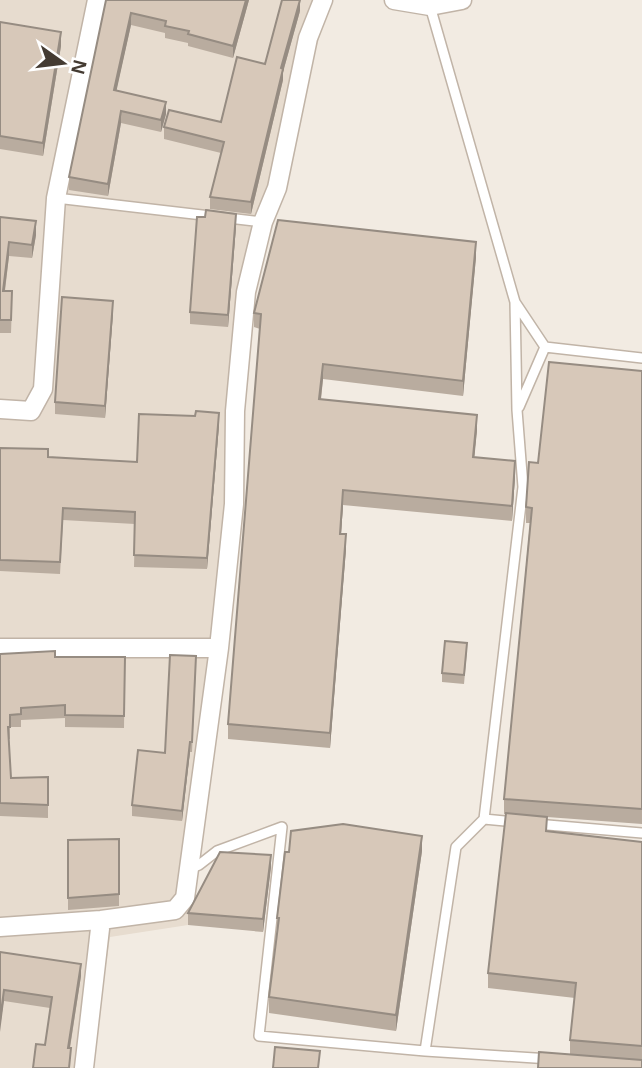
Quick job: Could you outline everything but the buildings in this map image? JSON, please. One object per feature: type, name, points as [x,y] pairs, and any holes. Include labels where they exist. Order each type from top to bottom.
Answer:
[{"type":"street","points":[[0,409],[31,411],[43,388],[56,198],[97,0]]},
{"type":"street","points":[[0,927],[101,920],[175,910],[185,898],[219,648],[234,504],[235,411],[246,292],[263,222],[276,188],[309,38],[323,0]]},
{"type":"street","points":[[394,0],[430,6],[462,0]]},
{"type":"street","points":[[0,648],[219,648]]},
{"type":"street","points":[[84,1068],[101,920]]},
{"type":"lane","points":[[425,1051],[456,847],[484,819],[523,487],[517,411],[515,302],[430,6]]},
{"type":"lane","points":[[56,198],[263,222]]},
{"type":"lane","points":[[515,302],[545,347],[642,358]]},
{"type":"lane","points":[[517,411],[545,347]]},
{"type":"lane","points":[[484,819],[642,834]]},
{"type":"lane","points":[[189,869],[217,851],[282,827],[259,1036],[566,1060]]},
{"type":"shaded area","points":[[0,0],[330,2],[298,108],[258,261],[245,365],[208,798],[188,925],[110,937],[91,1068],[0,1068]]}]
